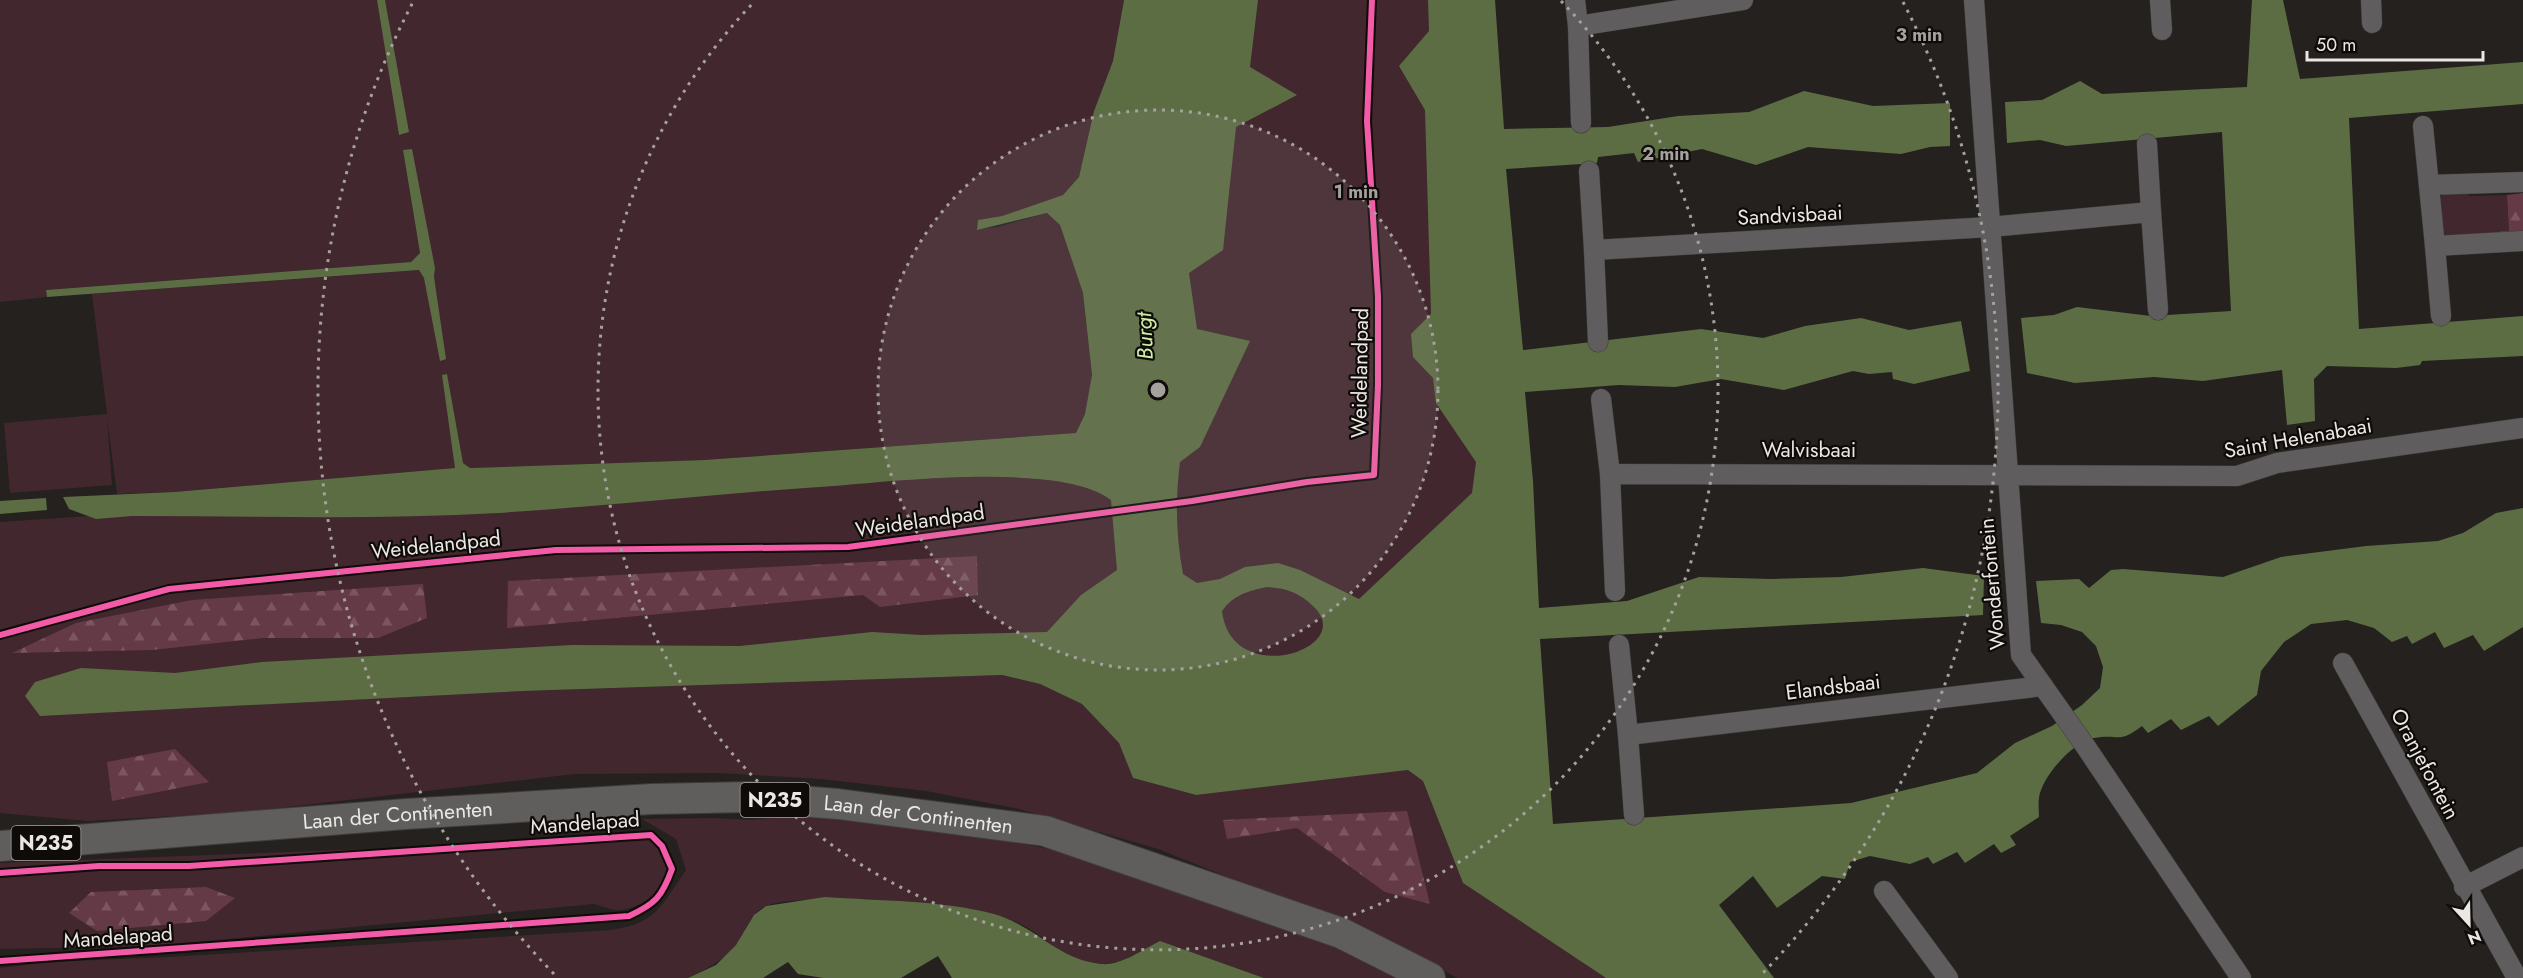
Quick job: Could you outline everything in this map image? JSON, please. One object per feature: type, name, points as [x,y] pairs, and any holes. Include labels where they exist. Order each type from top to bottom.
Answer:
[{"type":"main road","name":"Laan der Continenten","points":[[0,846],[406,814],[652,799],[748,797],[838,804],[1045,831],[1341,933],[1430,978]]},
{"type":"street","points":[[1575,0],[1581,123]]},
{"type":"street","points":[[1578,26],[1743,0]]},
{"type":"street","name":"Wonderfontein","points":[[1974,0],[2021,655],[2063,713],[2241,978]]},
{"type":"street","points":[[2160,0],[2162,30]]},
{"type":"street","points":[[2371,0],[2372,23]]},
{"type":"street","points":[[2423,126],[2441,316]]},
{"type":"street","points":[[2147,144],[2158,310]]},
{"type":"street","points":[[1589,171],[1598,342]]},
{"type":"street","points":[[2429,184],[2523,182]]},
{"type":"street","points":[[1990,227],[2151,212]]},
{"type":"street","name":"Sandvisbaai","points":[[1594,250],[1990,227]]},
{"type":"street","points":[[2435,246],[2523,241]]},
{"type":"street","points":[[1601,399],[1610,474],[1615,591]]},
{"type":"street","name":"Saint Helenabaai","points":[[2007,474],[2237,476],[2277,464],[2523,428]]},
{"type":"street","name":"Walvisbaai","points":[[1610,474],[2007,474]]},
{"type":"street","points":[[1619,645],[1634,815]]},
{"type":"street","name":"Oranjefontein","points":[[2343,663],[2464,887],[2517,978]]},
{"type":"street","name":"Elandsbaai","points":[[1628,735],[2043,686]]},
{"type":"street","points":[[2464,887],[2523,857]]},
{"type":"street","points":[[1884,891],[1948,978]]},
{"type":"shaded area","points":[[0,0],[377,0],[400,134],[408,132],[385,0],[1124,0],[1113,61],[1094,111],[1079,177],[1063,195],[1002,216],[979,220],[977,229],[998,227],[1047,213],[1060,225],[1083,293],[1092,376],[1085,414],[1076,433],[704,460],[470,468],[463,463],[447,375],[443,375],[456,468],[174,492],[117,494],[107,418],[112,485],[10,493],[4,423],[107,414],[92,294],[420,270],[424,278],[434,277],[435,268],[403,150],[420,253],[411,262],[46,290],[47,297],[0,302]]},
{"type":"shaded area","points":[[1168,0],[1463,0],[1491,651],[1271,711],[1021,653],[73,714],[523,691],[1002,675],[1040,684],[1082,704],[1119,743],[1133,778],[1195,795],[1408,770],[1423,781],[1463,883],[1606,978],[1457,978],[1400,946],[1158,849],[1019,809],[926,791],[821,779],[719,773],[575,774],[243,812],[88,821],[0,813],[0,522],[1132,446]]},
{"type":"shaded area","points":[[2468,189],[2469,196],[2507,195],[2509,231],[2502,237],[2447,238],[2439,208],[2441,196],[2446,192]]},
{"type":"shaded area","points":[[818,813],[922,825],[1080,855],[1243,902],[1408,978],[1264,978],[1160,941],[1117,962],[1102,964],[1076,958],[1026,927],[994,915],[889,902],[814,900],[785,902],[761,909],[752,918],[731,951],[714,964],[688,978],[0,978],[0,968],[50,962],[168,957],[611,930],[626,927],[639,923],[656,911],[686,870],[676,839],[642,819],[750,820]]},
{"type":"shaded area","points":[[650,838],[662,852],[666,861],[668,870],[666,878],[663,885],[651,897],[628,909],[611,909],[594,904],[155,946],[0,949],[0,863]]},
{"type":"green space","points":[[2523,193],[2523,236],[2502,237],[2501,231],[2509,231],[2507,195]]},
{"type":"green space","points":[[977,556],[978,595],[880,607],[863,595],[507,628],[508,581]]},
{"type":"green space","points":[[423,584],[427,618],[378,638],[263,638],[152,650],[12,653],[76,623],[192,600]]},
{"type":"green space","points":[[175,749],[209,782],[112,801],[107,762]]},
{"type":"green space","points":[[1407,811],[1430,904],[1385,892],[1297,828],[1227,839],[1223,820]]},
{"type":"green space","points":[[206,887],[235,898],[206,921],[97,931],[69,913],[91,892]]},
{"type":"water","points":[[377,0],[385,0],[409,132],[399,135]]},
{"type":"water","name":"Burgt","points":[[1124,0],[1258,0],[1250,67],[1297,95],[1236,127],[1223,250],[1189,273],[1197,329],[1250,341],[1200,447],[1180,462],[1177,518],[1183,574],[1197,583],[1220,579],[1245,567],[1278,563],[1300,570],[1359,599],[1472,493],[1476,462],[1436,403],[1433,378],[1413,357],[1411,334],[1431,314],[1425,110],[1399,66],[1429,31],[1428,0],[1495,0],[1504,129],[1608,127],[1678,116],[1749,112],[1804,91],[1873,106],[1950,103],[1950,146],[1930,147],[1901,154],[1808,147],[1756,165],[1702,149],[1638,162],[1634,153],[1598,157],[1597,163],[1506,169],[1523,350],[1701,329],[1763,338],[1805,326],[1861,318],[1909,330],[1961,321],[1970,371],[1914,384],[1893,379],[1892,372],[1869,374],[1853,371],[1784,390],[1721,379],[1675,387],[1619,385],[1525,392],[1533,481],[1539,608],[1627,601],[1699,577],[1771,579],[1841,577],[1923,568],[1984,576],[1983,615],[1540,639],[1553,824],[1851,803],[1977,773],[2015,743],[2052,726],[2082,705],[2100,688],[2103,667],[2096,646],[2082,632],[2061,625],[2041,623],[2036,581],[2079,579],[2089,588],[2111,570],[2123,569],[2223,577],[2281,557],[2366,546],[2438,541],[2463,533],[2496,513],[2523,508],[2523,627],[2484,651],[2473,635],[2444,648],[2435,632],[2412,644],[2407,636],[2392,642],[2374,628],[2347,620],[2311,624],[2284,642],[2261,671],[2257,695],[2218,726],[2209,716],[2181,730],[2171,719],[2148,733],[2142,726],[2123,737],[2094,738],[2077,746],[2059,762],[2045,781],[2039,798],[2039,817],[2010,836],[2016,845],[2001,853],[1994,844],[1965,863],[1957,852],[1933,864],[1928,857],[1910,864],[1870,856],[1850,862],[1845,879],[1822,876],[1777,908],[1753,876],[1719,905],[1774,978],[1606,978],[1463,883],[1423,781],[1408,770],[1196,795],[1133,778],[1119,743],[1082,704],[1040,684],[1002,675],[523,691],[40,716],[25,696],[35,682],[81,668],[175,673],[262,662],[572,645],[740,646],[872,632],[921,635],[1047,632],[1081,595],[1117,570],[1111,500],[1088,488],[1056,481],[1019,478],[937,478],[540,510],[407,516],[132,516],[96,519],[69,509],[63,497],[174,492],[455,468],[442,375],[447,374],[463,463],[470,468],[704,460],[1076,433],[1085,414],[1092,375],[1083,293],[1060,225],[1047,213],[977,230],[978,220],[1002,216],[1063,195],[1079,177],[1094,111],[1113,61]],"holes":[[[1267,587],[1291,592],[1313,606],[1323,622],[1319,636],[1307,647],[1288,654],[1267,655],[1246,650],[1230,635],[1222,611],[1236,597]]]},
{"type":"water","points":[[2252,0],[2283,0],[2300,79],[2523,62],[2523,104],[2349,118],[2359,329],[2523,316],[2523,356],[2422,361],[2420,365],[2396,368],[2327,366],[2314,379],[2315,421],[2287,425],[2282,370],[2203,381],[2154,377],[2075,383],[2027,373],[2021,318],[2054,315],[2077,307],[2151,316],[2231,311],[2222,132],[2066,146],[2040,140],[2007,143],[2005,102],[2042,100],[2080,81],[2102,94],[2247,87]]},
{"type":"water","points":[[412,149],[435,268],[434,277],[446,359],[440,361],[424,278],[419,270],[47,297],[46,290],[411,262],[420,253],[403,150]]},
{"type":"water","points":[[46,498],[47,510],[0,514],[0,501]]},
{"type":"water","points":[[825,897],[910,902],[974,909],[1009,919],[1059,950],[1086,961],[1101,964],[1124,960],[1160,941],[1264,978],[952,978],[938,956],[901,978],[823,978],[798,974],[788,962],[763,978],[688,978],[716,965],[736,945],[754,915],[766,906]]},
{"type":"cycle path","name":"Weidelandpad","points":[[0,635],[169,589],[556,550],[848,547],[1192,501],[1307,482],[1374,475],[1378,385],[1378,297],[1367,121],[1372,0]]},
{"type":"cycle path","name":"Mandelapad","points":[[0,873],[99,866],[189,866],[651,835],[662,846],[672,869],[665,886],[656,899],[629,916],[0,961]]}]
